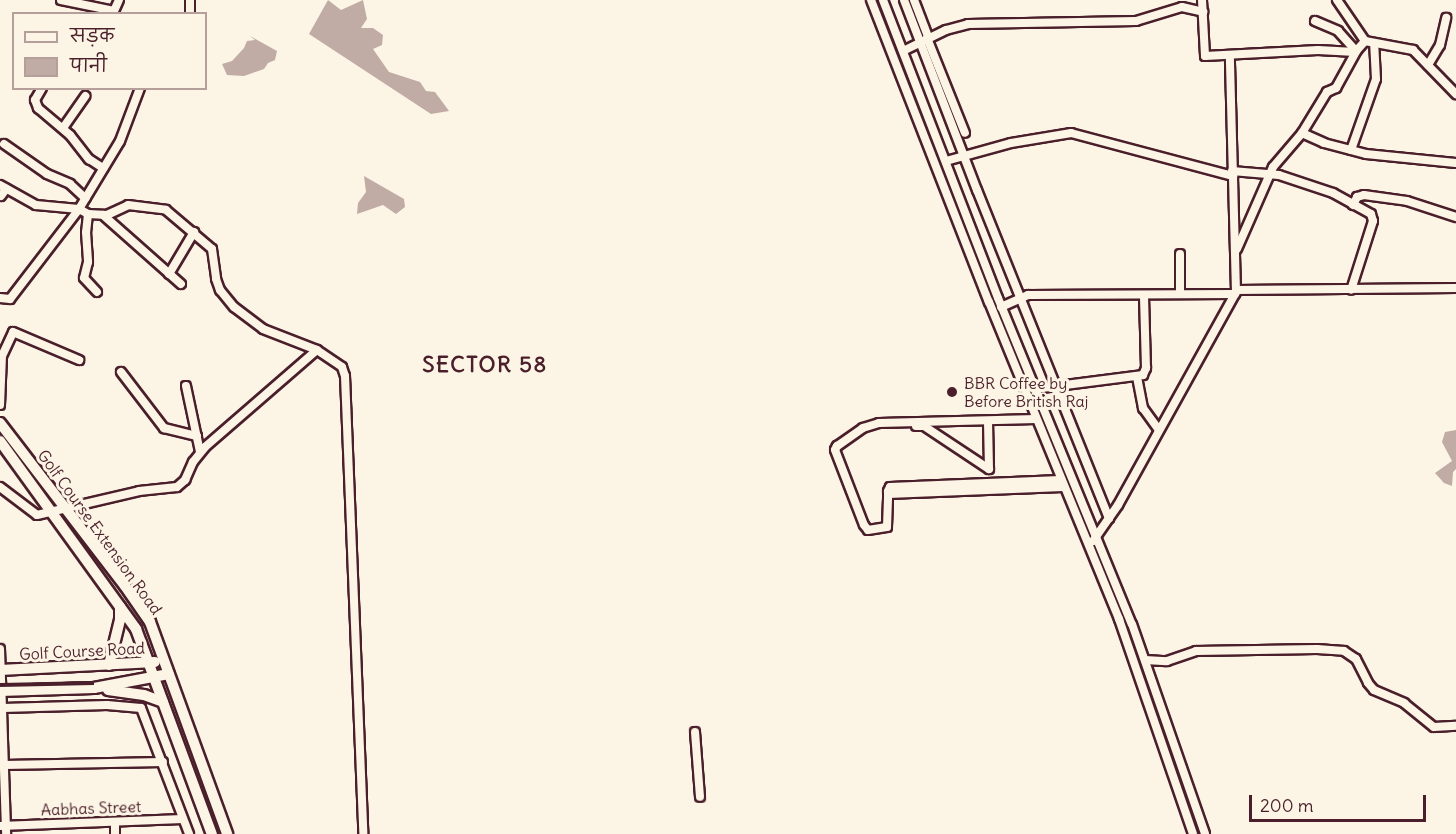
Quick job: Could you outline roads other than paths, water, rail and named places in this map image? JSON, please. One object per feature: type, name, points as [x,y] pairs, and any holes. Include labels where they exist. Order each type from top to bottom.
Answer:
[{"type":"main road","name":"Golf Course Extension Road","points":[[0,423],[150,622],[227,834]]},
{"type":"main road","name":"Golf Course Extension Road","points":[[0,441],[136,630],[212,834]]},
{"type":"main road","points":[[108,665],[120,620],[120,607]]},
{"type":"main road","name":"Golf Course Road","points":[[1,670],[149,664],[165,661]]},
{"type":"main road","name":"Golf Course Road","points":[[1,691],[94,688],[169,674]]},
{"type":"main road","points":[[94,688],[127,691],[163,702]]},
{"type":"street","points":[[61,0],[98,11],[116,11],[119,0]]},
{"type":"street","points":[[871,0],[1036,419],[1125,635],[1193,834]]},
{"type":"street","points":[[884,0],[1001,306],[1145,660],[1205,834]]},
{"type":"street","points":[[904,0],[925,39],[965,132]]},
{"type":"street","points":[[914,0],[963,155],[1109,519]]},
{"type":"street","points":[[1202,0],[1204,55],[1230,56],[1310,50],[1356,51]]},
{"type":"street","points":[[1337,0],[1365,41],[1374,45],[1413,50],[1456,94]]},
{"type":"street","points":[[903,51],[925,39],[968,24],[1136,21],[1182,7],[1203,12]]},
{"type":"street","points":[[1428,65],[1440,45],[1446,18]]},
{"type":"street","points":[[1315,21],[1338,31],[1356,51]]},
{"type":"street","points":[[1236,252],[1270,172],[1302,133],[1327,92],[1337,86],[1356,51],[1365,41]]},
{"type":"street","points":[[1351,150],[1376,79],[1374,45]]},
{"type":"street","points":[[1087,544],[1096,539],[1109,519],[1236,292],[1230,56]]},
{"type":"street","points":[[41,90],[35,100],[36,105],[63,128],[89,159],[103,168]]},
{"type":"street","points":[[0,298],[10,299],[83,203],[120,141],[139,90]]},
{"type":"street","points":[[63,128],[85,96]]},
{"type":"street","points":[[946,161],[1052,135],[1071,133],[1232,173],[1270,172],[1334,193],[1371,214],[1374,221],[1351,290]]},
{"type":"street","points":[[1302,133],[1351,150],[1456,163]]},
{"type":"street","points":[[4,145],[47,174],[70,184],[83,203],[88,214],[86,228],[88,262],[84,278],[97,292]]},
{"type":"street","points":[[63,184],[83,203]]},
{"type":"street","points":[[3,190],[36,206],[83,203]]},
{"type":"street","points":[[1353,205],[1357,197],[1364,195],[1407,201],[1456,216]]},
{"type":"street","points":[[88,214],[103,215],[128,205],[168,212],[212,249],[216,279],[220,290],[234,307],[268,332],[317,350],[338,362],[345,376],[363,834]]},
{"type":"street","points":[[103,215],[181,284]]},
{"type":"street","points":[[169,274],[194,232]]},
{"type":"street","points":[[1180,254],[1180,294]]},
{"type":"street","points":[[1001,306],[1020,298],[1456,288]]},
{"type":"street","points":[[1034,388],[1143,375],[1146,368],[1144,296]]},
{"type":"street","points":[[0,405],[2,356],[13,332],[79,360]]},
{"type":"street","points":[[0,487],[34,514],[52,513],[64,508],[148,490],[177,487],[185,480],[200,452],[317,350]]},
{"type":"street","points":[[121,372],[164,428],[197,436]]},
{"type":"street","points":[[1137,377],[1143,408],[1149,420],[1159,430]]},
{"type":"street","points":[[186,386],[200,452]]},
{"type":"street","points":[[1036,419],[873,424],[835,448],[866,530],[883,530],[886,527],[890,487],[926,489],[1062,483]]},
{"type":"street","points":[[912,422],[924,426],[986,469],[991,466],[988,421]]},
{"type":"street","points":[[0,649],[4,828]]},
{"type":"street","points":[[1145,660],[1167,661],[1196,651],[1317,649],[1344,651],[1356,658],[1374,690],[1404,704],[1434,727],[1456,726]]},
{"type":"street","points":[[3,708],[139,706],[163,762],[189,834]]},
{"type":"street","points":[[695,732],[700,797]]},
{"type":"street","points":[[4,765],[163,762]]},
{"type":"street","name":"Aabhas Street","points":[[4,828],[183,819]]},
{"type":"street","points":[[115,822],[115,834]]},
{"type":"street","points":[[66,824],[66,834]]},
{"type":"water","points":[[328,0],[341,10],[363,0],[367,19],[361,28],[373,28],[383,35],[382,45],[373,49],[389,72],[420,82],[426,91],[435,92],[449,111],[431,114],[309,34]]},
{"type":"water","points":[[250,36],[277,51],[275,60],[268,63],[264,69],[244,76],[227,75],[222,64],[232,61],[247,41],[255,40]]},
{"type":"water","points":[[364,176],[404,199],[405,207],[396,214],[383,205],[357,214],[358,203],[366,192]]},
{"type":"water","points":[[1456,430],[1456,469],[1453,472],[1452,486],[1444,483],[1435,473],[1452,461],[1442,442],[1445,432]]},
{"type":"railway","points":[[0,685],[94,683]]},
{"type":"place","name":"BBR Coffee by Before British Raj","points":[[952,392]]},
{"type":"district","name":"SECTOR 58","points":[[485,365]]}]
